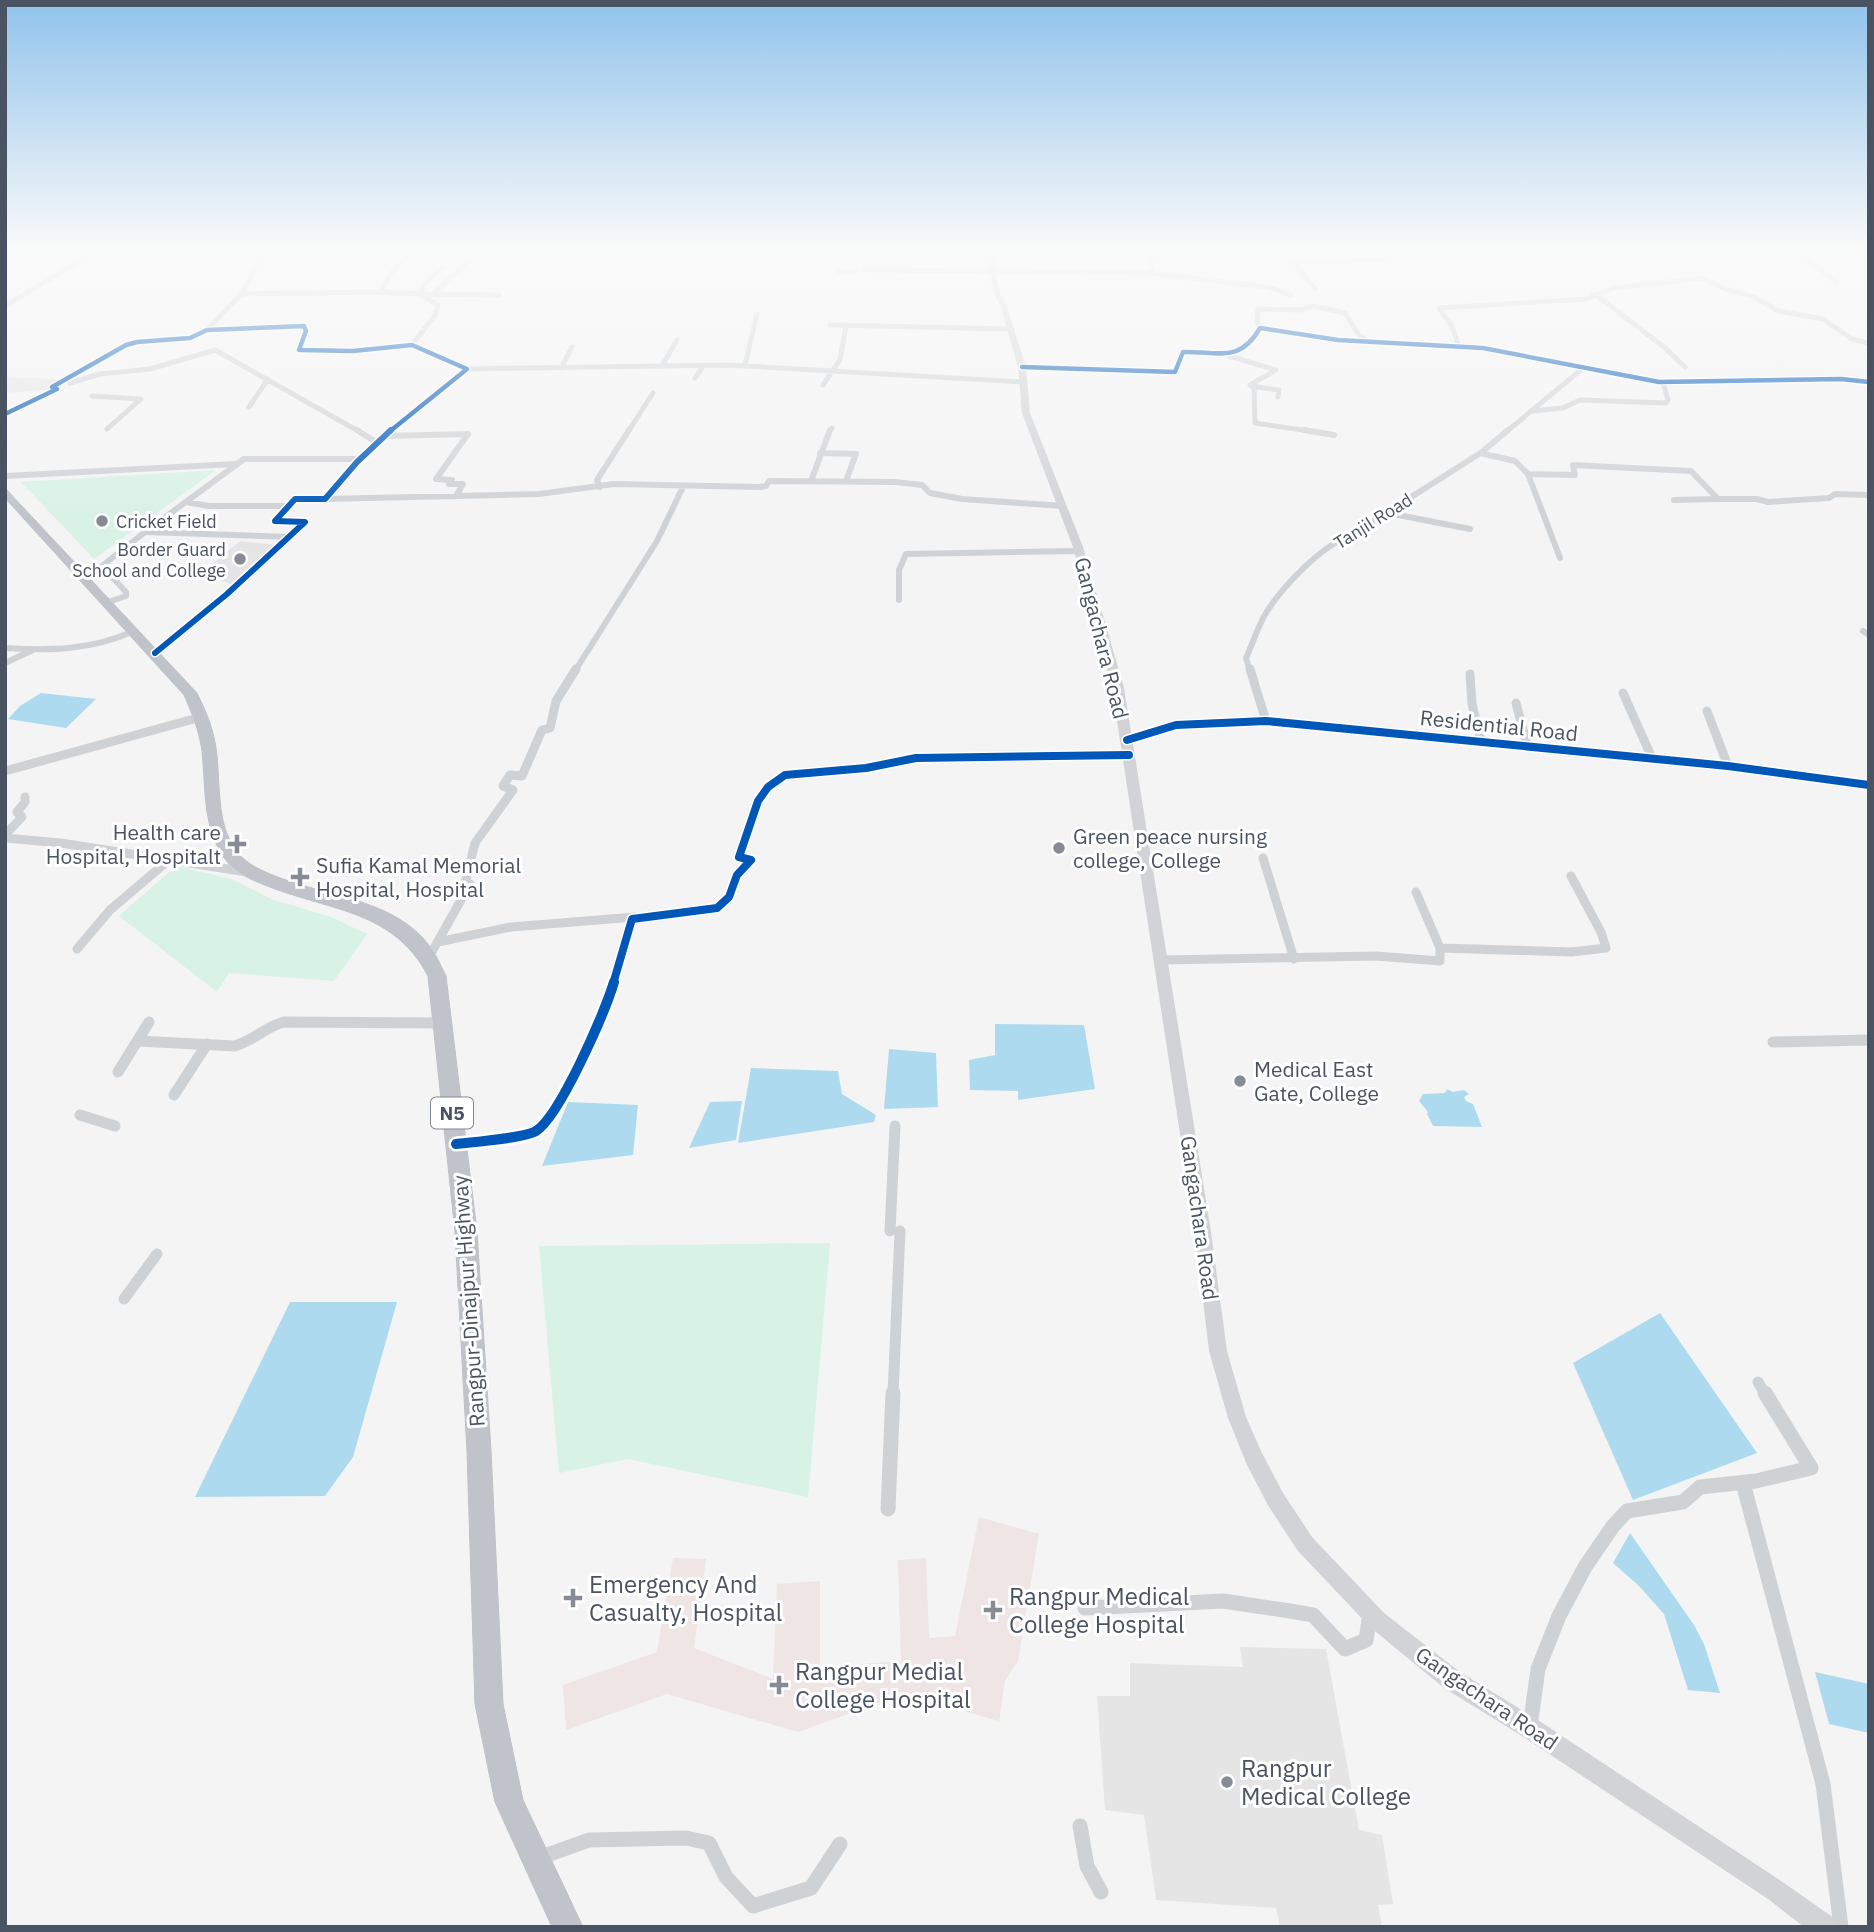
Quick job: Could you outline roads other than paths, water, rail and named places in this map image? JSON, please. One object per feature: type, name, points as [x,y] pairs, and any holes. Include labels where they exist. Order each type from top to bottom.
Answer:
[{"type":"highway","name":"Rangpur-Dinajpur Highway","points":[[5,491],[190,693],[207,734],[213,809],[221,840],[234,859],[251,873],[318,898],[383,916],[433,949],[466,1232],[479,1451],[489,1704],[509,1802],[568,1927]]},
{"type":"main road","name":"Gangachara Road","points":[[1014,339],[1022,374],[1026,413],[1080,551],[1118,688],[1203,1232],[1218,1351],[1227,1385],[1254,1458],[1276,1500],[1305,1544],[1370,1613],[1452,1680],[1530,1728],[1825,1927]]},
{"type":"street","points":[[57,389],[52,387],[126,345],[179,339]]},
{"type":"street","points":[[303,339],[299,350],[302,351],[353,351],[412,345],[467,369],[745,365],[833,370],[1022,374],[1171,372],[1176,370],[1183,352],[1229,356],[1276,370],[1250,386]]},
{"type":"street","points":[[412,345],[416,339]]},
{"type":"street","points":[[745,365],[751,339]]},
{"type":"street","points":[[823,385],[840,360],[844,339]]},
{"type":"street","points":[[1229,356],[1247,346],[1252,339]]},
{"type":"street","points":[[1333,339],[1483,348],[1582,369],[1663,382],[1803,379],[1869,382]]},
{"type":"street","points":[[1456,339],[1459,346]]},
{"type":"street","points":[[1652,339],[1669,351],[1685,368]]},
{"type":"street","points":[[662,366],[677,341]]},
{"type":"street","points":[[561,368],[572,347]]},
{"type":"street","points":[[5,414],[57,389],[100,374],[150,369],[215,351],[377,443]]},
{"type":"street","points":[[695,378],[704,365]]},
{"type":"street","points":[[325,499],[343,474],[467,369]]},
{"type":"street","name":"Tanjil Road","points":[[1266,721],[1246,658],[1266,613],[1291,581],[1337,540],[1350,536],[1384,512],[1437,483],[1480,453],[1582,369]]},
{"type":"street","points":[[249,407],[268,379]]},
{"type":"street","points":[[1532,411],[1563,408],[1580,400],[1665,403],[1668,400],[1663,382]]},
{"type":"street","points":[[1250,386],[1279,390],[1279,397]]},
{"type":"street","points":[[1250,386],[1254,388],[1255,423],[1334,435]]},
{"type":"street","points":[[600,487],[597,480],[653,393]]},
{"type":"street","points":[[92,396],[141,399],[107,429]]},
{"type":"street","points":[[811,481],[825,436],[832,428]]},
{"type":"street","points":[[386,436],[468,434],[436,479],[452,480],[449,484],[463,484],[456,496]]},
{"type":"street","points":[[820,453],[856,454],[846,481]]},
{"type":"street","points":[[1480,453],[1515,460],[1528,474],[1543,520],[1560,558]]},
{"type":"street","points":[[108,602],[125,596],[126,592],[102,566],[234,464],[244,459],[258,458],[359,460]]},
{"type":"street","points":[[5,475],[234,464]]},
{"type":"street","points":[[1528,474],[1575,475],[1573,466],[1692,471],[1718,499]]},
{"type":"street","points":[[155,653],[305,522],[275,521],[295,499],[563,493],[614,484],[760,487],[769,481],[846,481],[922,485],[930,493],[962,499],[1063,506]]},
{"type":"street","points":[[433,949],[470,884],[465,883],[475,843],[513,790],[503,786],[510,775],[522,775],[542,730],[550,728],[556,701],[657,541],[683,487]]},
{"type":"street","points":[[1674,500],[1757,499],[1768,502],[1829,498],[1835,494],[1869,495]]},
{"type":"street","points":[[186,502],[209,506],[289,506]]},
{"type":"street","points":[[1384,512],[1413,520],[1470,529]]},
{"type":"street","points":[[145,532],[290,537]]},
{"type":"street","points":[[899,600],[899,570],[906,554],[986,555],[1008,551],[1080,551]]},
{"type":"street","points":[[5,648],[64,651],[120,638],[134,631]]},
{"type":"street","points":[[5,663],[33,650]]},
{"type":"street","points":[[1470,674],[1472,704],[1480,740]]},
{"type":"street","points":[[1623,693],[1632,707],[1652,758]]},
{"type":"street","points":[[1516,703],[1527,745]]},
{"type":"street","points":[[1707,711],[1728,766]]},
{"type":"street","points":[[5,771],[201,717]]},
{"type":"street","name":"Residential Road","points":[[635,917],[709,910],[729,898],[737,875],[751,860],[739,857],[758,801],[768,787],[785,775],[866,768],[916,758],[1128,747],[1176,726],[1266,721],[1728,766],[1869,785]]},
{"type":"street","points":[[5,837],[22,817],[17,812],[25,802],[24,797]]},
{"type":"street","points":[[5,837],[61,843],[251,873]]},
{"type":"street","points":[[1263,858],[1294,959]]},
{"type":"street","points":[[77,950],[110,910],[170,859]]},
{"type":"street","points":[[1440,948],[1531,948],[1571,952],[1606,948],[1601,932],[1571,876]]},
{"type":"street","points":[[1161,960],[1376,956],[1440,961],[1440,948],[1416,892]]},
{"type":"street","points":[[433,949],[465,933],[510,926],[573,924],[635,917]]},
{"type":"street","points":[[456,1144],[534,1133],[546,1123],[591,1042],[614,980],[630,922],[635,917]]},
{"type":"street","points":[[118,1072],[149,1022]]},
{"type":"street","points":[[138,1041],[240,1045],[270,1026],[284,1022],[440,1023]]},
{"type":"street","points":[[1773,1042],[1869,1040]]},
{"type":"street","points":[[174,1095],[207,1044]]},
{"type":"street","points":[[80,1115],[115,1126]]},
{"type":"street","points":[[888,1509],[895,1126]]},
{"type":"street","points":[[124,1299],[157,1254]]},
{"type":"street","points":[[1530,1728],[1538,1669],[1559,1616],[1585,1567],[1613,1526],[1627,1511],[1683,1502],[1700,1487],[1743,1483],[1811,1468],[1758,1382]]},
{"type":"street","points":[[1743,1483],[1823,1784],[1841,1927]]},
{"type":"street","points":[[1085,1608],[1223,1601],[1290,1611],[1313,1615],[1345,1649],[1366,1640],[1370,1613]]},
{"type":"street","points":[[1080,1826],[1087,1867],[1101,1892]]},
{"type":"street","points":[[536,1859],[589,1840],[685,1838],[709,1843],[726,1877],[753,1906],[811,1888],[840,1844]]},
{"type":"water","points":[[41,693],[96,699],[66,728],[8,719],[20,706]]},
{"type":"water","points":[[995,1024],[1084,1025],[1095,1089],[1018,1100],[1018,1091],[970,1090],[969,1060],[995,1055]]},
{"type":"water","points":[[889,1049],[936,1053],[938,1107],[884,1109]]},
{"type":"water","points":[[751,1068],[838,1071],[842,1094],[876,1115],[874,1122],[738,1143]]},
{"type":"water","points":[[1447,1089],[1453,1092],[1464,1090],[1469,1094],[1464,1097],[1473,1104],[1482,1127],[1433,1126],[1428,1112],[1419,1101],[1423,1094],[1445,1093]]},
{"type":"water","points":[[742,1101],[736,1140],[689,1148],[710,1102]]},
{"type":"water","points":[[568,1102],[638,1105],[633,1155],[542,1166]]},
{"type":"water","points":[[290,1302],[397,1302],[353,1457],[325,1496],[195,1497]]},
{"type":"water","points":[[1660,1313],[1757,1453],[1633,1500],[1573,1363]]},
{"type":"water","points":[[1630,1533],[1694,1625],[1704,1644],[1720,1693],[1688,1690],[1664,1614],[1639,1586],[1613,1563]]},
{"type":"water","points":[[1815,1672],[1869,1684],[1869,1733],[1829,1724]]},
{"type":"place","name":"Cricket Field","points":[[102,521]]},
{"type":"place","name":"Border Guard School and College","points":[[240,559]]},
{"type":"place","name":"Health care Hospital, Hospitalt","points":[[237,844]]},
{"type":"place","name":"Green peace nursing college, College","points":[[1059,848]]},
{"type":"place","name":"Sufia Kamal Memorial Hospital, Hospital","points":[[300,877]]},
{"type":"place","name":"Medical East Gate, College","points":[[1240,1081]]},
{"type":"place","name":"Emergency And Casualty, Hospital","points":[[573,1598]]},
{"type":"place","name":"Rangpur Medical College Hospital","points":[[993,1610]]},
{"type":"place","name":"Rangpur Medial College Hospital","points":[[779,1685]]},
{"type":"place","name":"Rangpur Medical College","points":[[1227,1782]]}]
